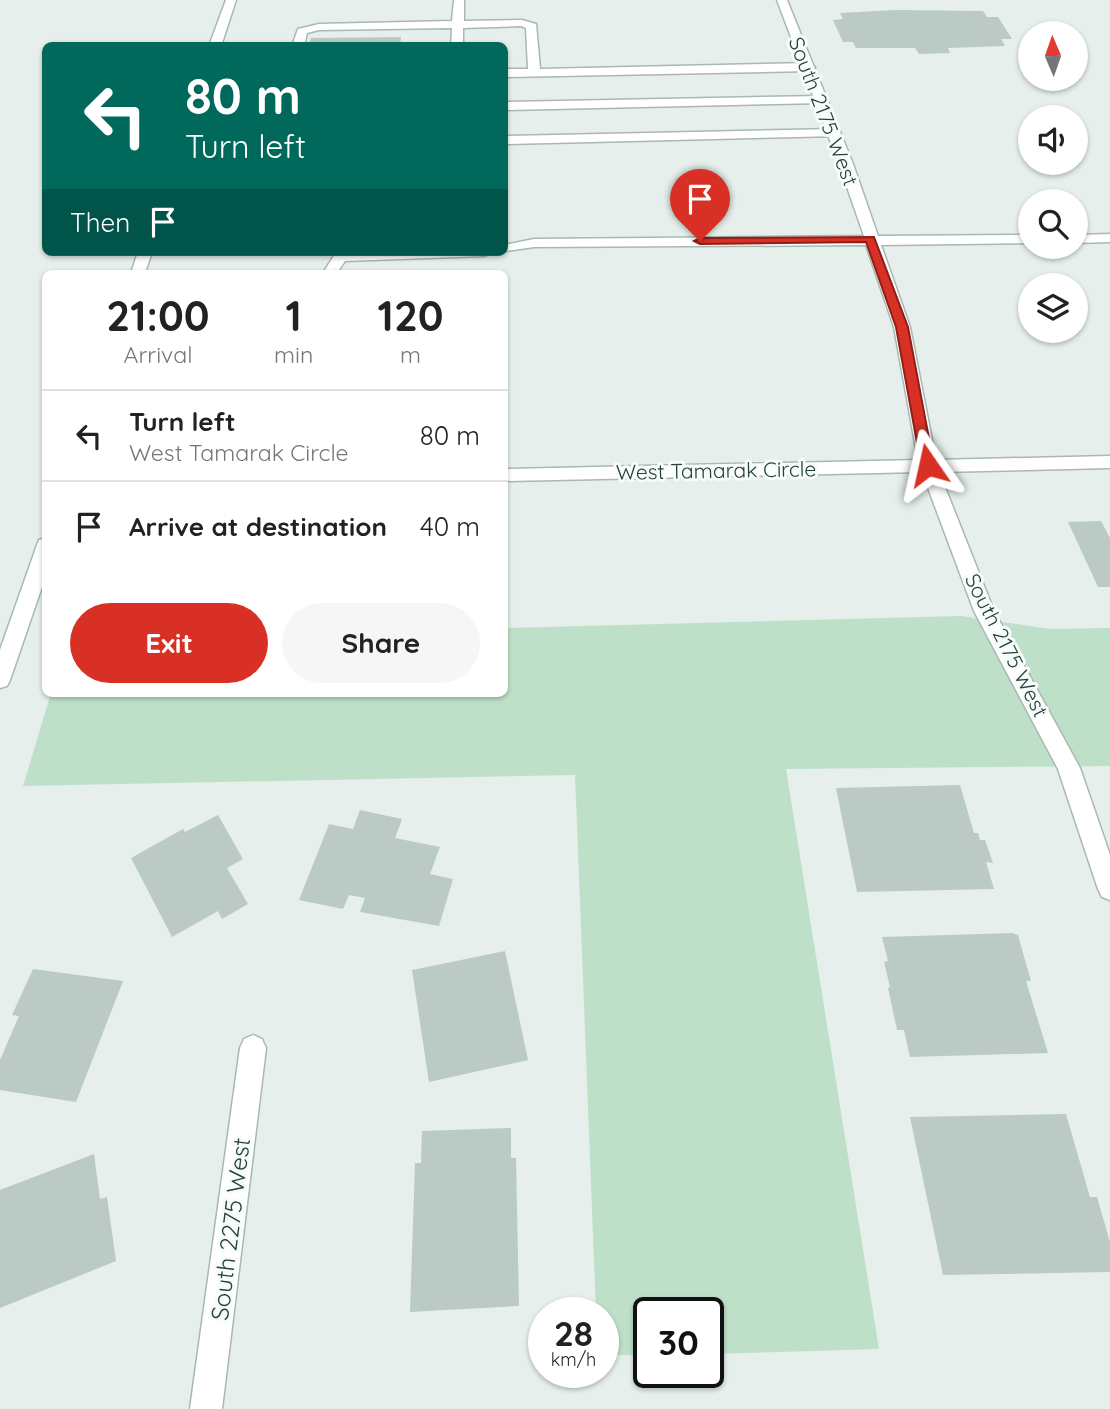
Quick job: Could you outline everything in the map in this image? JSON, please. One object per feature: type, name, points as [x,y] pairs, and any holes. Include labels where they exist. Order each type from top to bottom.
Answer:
[{"type":"street","points":[[216,42],[231,0]]},
{"type":"street","points":[[457,42],[459,0]]},
{"type":"street","name":"South 2175 West","points":[[782,0],[834,133],[902,327],[928,465],[984,611],[1069,768],[1110,889]]},
{"type":"street","points":[[299,42],[302,31],[319,27],[522,23],[532,26],[534,73]]},
{"type":"street","points":[[508,73],[809,67]]},
{"type":"street","points":[[508,106],[821,100]]},
{"type":"street","points":[[508,140],[834,133]]},
{"type":"street","points":[[508,248],[534,243],[1018,239]]},
{"type":"street","points":[[1088,239],[1110,239]]},
{"type":"street","points":[[332,270],[340,257],[369,256]]},
{"type":"street","name":"West Tamarak Circle","points":[[508,475],[1110,462]]},
{"type":"street","points":[[0,680],[42,557]]},
{"type":"street","name":"South 2275 West","points":[[206,1409],[253,1048]]},
{"type":"green space","points":[[961,616],[1050,629],[1110,628],[1110,766],[786,769],[879,1349],[724,1354],[724,1297],[633,1297],[633,1355],[619,1355],[619,1297],[595,1297],[575,775],[23,786],[50,697],[508,697],[508,628]]},
{"type":"building","points":[[895,10],[983,11],[987,17],[998,17],[1012,39],[1001,39],[1005,46],[948,48],[950,53],[919,54],[915,48],[856,48],[853,42],[843,42],[833,20],[843,19],[840,13]]},
{"type":"building","points":[[401,37],[400,42],[310,42],[311,38]]},
{"type":"building","points":[[1101,521],[1110,538],[1110,587],[1098,587],[1068,522]]},
{"type":"building","points":[[960,785],[974,833],[978,833],[980,840],[985,840],[993,863],[986,862],[994,889],[857,892],[836,788]]},
{"type":"building","points":[[360,810],[402,819],[395,838],[440,847],[430,874],[453,879],[439,926],[360,912],[365,898],[349,895],[343,909],[299,900],[329,824],[353,829]]},
{"type":"building","points":[[218,815],[243,859],[227,868],[248,904],[222,919],[218,911],[172,937],[131,858],[183,829],[185,832]]},
{"type":"building","points":[[1018,935],[1031,981],[1026,981],[1048,1053],[910,1057],[904,1030],[897,1030],[888,988],[890,987],[884,962],[888,961],[882,937]]},
{"type":"building","points":[[505,951],[528,1060],[429,1082],[412,970]]},
{"type":"building","points":[[33,969],[123,981],[76,1102],[0,1090],[0,1060],[19,1016],[12,1015]]},
{"type":"building","points":[[1066,1114],[1090,1197],[1097,1197],[1110,1242],[1110,1272],[943,1275],[910,1117]]},
{"type":"building","points":[[511,1128],[511,1158],[516,1158],[519,1306],[410,1312],[415,1163],[421,1163],[422,1131]]},
{"type":"building","points":[[94,1154],[100,1199],[107,1197],[116,1261],[0,1308],[0,1190]]},
{"type":"route","points":[[700,241],[870,239],[902,327],[928,465]]}]
